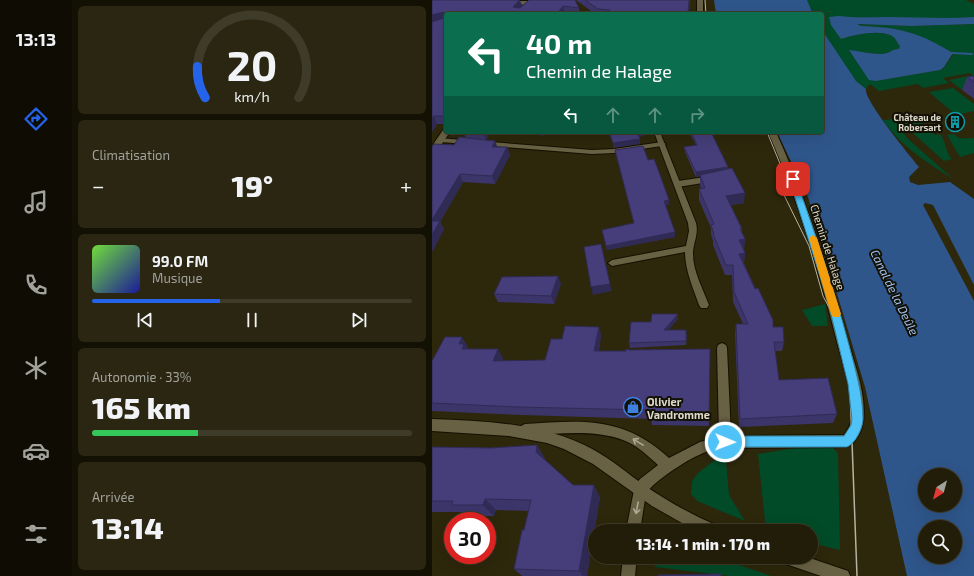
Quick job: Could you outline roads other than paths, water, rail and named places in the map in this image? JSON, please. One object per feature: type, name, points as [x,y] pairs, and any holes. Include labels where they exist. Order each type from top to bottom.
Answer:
[{"type":"street","points":[[700,0],[700,12]]},
{"type":"street","points":[[503,2],[531,1]]},
{"type":"street","points":[[523,10],[531,1]]},
{"type":"street","points":[[432,152],[445,134]]},
{"type":"street","name":"Chemin de Halage","points":[[725,442],[847,441],[856,426],[858,419],[854,384],[832,298],[802,204],[787,163],[773,134]]},
{"type":"street","points":[[441,140],[592,152],[614,151],[662,144]]},
{"type":"street","points":[[678,184],[720,177]]},
{"type":"street","points":[[634,524],[640,490],[645,484],[668,466],[704,446],[725,442],[720,350]]},
{"type":"street","points":[[432,424],[520,431],[541,435],[584,452],[640,490],[697,524]]},
{"type":"street","points":[[520,431],[560,428],[591,429],[626,435],[655,453],[668,466]]},
{"type":"street","points":[[628,576],[629,564]]},
{"type":"street","points":[[806,564],[843,576]]},
{"type":"lane","points":[[658,134],[694,228],[693,240],[690,248],[690,260],[704,306]]},
{"type":"lane","points":[[612,263],[690,248]]},
{"type":"water","points":[[714,0],[807,0],[812,12],[716,12]]},
{"type":"water","points":[[829,17],[941,18],[974,17],[974,24],[911,26],[857,24],[861,26],[887,28],[909,32],[930,40],[953,53],[944,67],[940,70],[876,81],[869,80],[849,50],[873,54],[884,54],[899,49],[900,46],[893,37],[881,33],[860,34],[841,39],[831,25]]},
{"type":"water","name":"Canal de la Deûle","points":[[824,33],[856,81],[866,89],[867,95],[879,115],[919,167],[909,177],[910,182],[918,185],[950,182],[974,199],[974,285],[933,205],[925,203],[923,205],[974,301],[974,576],[907,576],[865,387],[808,197],[778,134],[824,134]]},
{"type":"waterway","points":[[953,53],[972,54]]},
{"type":"tram line","points":[[705,0],[706,12]]},
{"type":"tram line","points":[[768,134],[781,166],[784,195],[809,246],[823,296],[833,315],[847,373]]},
{"type":"tram line","points":[[847,372],[850,388],[857,576]]},
{"type":"place","name":"Château de Robersart","points":[[955,122]]},
{"type":"place","name":"Olivier Vandromme","points":[[633,407]]}]
